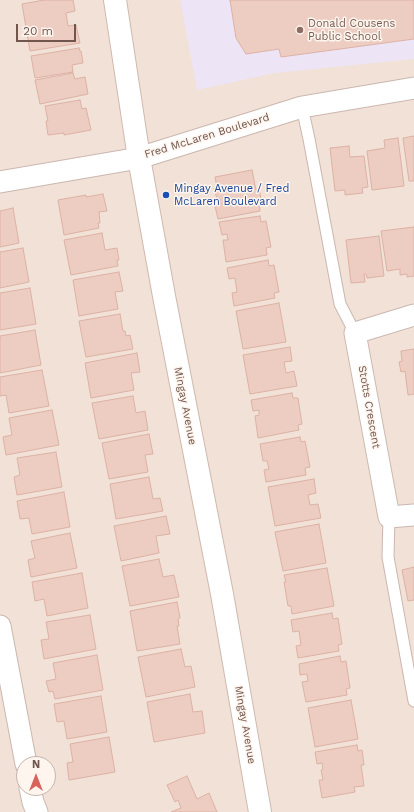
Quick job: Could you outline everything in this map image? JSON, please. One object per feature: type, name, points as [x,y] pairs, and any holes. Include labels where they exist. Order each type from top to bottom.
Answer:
[{"type":"street","name":"Mingay Avenue","points":[[115,0],[138,158],[222,594],[260,812]]},
{"type":"street","name":"Fred McLaren Boulevard","points":[[0,182],[138,158],[302,107],[414,88]]},
{"type":"street","points":[[355,333],[414,315]]},
{"type":"street","name":"Stotts Crescent","points":[[355,333],[389,517]]},
{"type":"street","points":[[389,517],[414,515]]},
{"type":"street","points":[[0,626],[24,756]]},
{"type":"street","points":[[32,796],[37,812]]},
{"type":"lane","points":[[302,107],[340,304],[355,333]]},
{"type":"lane","points":[[389,517],[388,556],[414,701]]},
{"type":"shaded area","points":[[0,0],[414,0],[414,812],[0,812]]},
{"type":"shaded area","name":"Donald Cousens Public School","points":[[180,0],[414,0],[414,59],[275,73],[197,90]]},
{"type":"building","points":[[44,0],[73,0],[75,11],[66,13],[68,26],[76,25],[80,43],[30,51],[22,4]]},
{"type":"building","points":[[230,0],[414,0],[414,39],[281,57],[279,49],[246,54],[236,38]]},
{"type":"building","points":[[79,48],[83,63],[72,65],[73,72],[35,78],[31,56]]},
{"type":"building","points":[[73,73],[75,79],[85,77],[88,94],[40,104],[35,80]]},
{"type":"building","points":[[80,100],[82,109],[86,108],[91,130],[64,135],[64,133],[48,135],[46,121],[48,121],[45,106]]},
{"type":"building","points":[[414,136],[414,181],[409,181],[403,138]]},
{"type":"building","points":[[398,138],[404,186],[372,190],[367,151],[385,148],[384,140]]},
{"type":"building","points":[[349,146],[350,157],[364,156],[368,187],[362,188],[363,193],[345,195],[345,190],[335,191],[330,148]]},
{"type":"building","points":[[252,170],[256,190],[259,189],[262,203],[259,204],[260,211],[218,219],[215,206],[221,205],[220,199],[217,199],[214,188],[217,187],[215,177]]},
{"type":"building","points":[[103,194],[107,211],[99,212],[99,228],[64,235],[58,200],[86,195],[86,197]]},
{"type":"building","points":[[13,208],[19,243],[0,247],[0,211]]},
{"type":"building","points":[[260,216],[261,222],[266,221],[271,247],[266,248],[267,255],[226,262],[223,240],[228,240],[227,234],[222,235],[219,222]]},
{"type":"building","points":[[414,227],[414,276],[407,277],[407,274],[400,275],[400,269],[387,271],[381,231]]},
{"type":"building","points":[[102,233],[105,250],[117,248],[119,260],[117,260],[118,266],[71,275],[64,240]]},
{"type":"building","points":[[379,236],[384,276],[367,278],[366,274],[364,274],[365,282],[351,283],[346,240]]},
{"type":"building","points":[[23,248],[29,282],[0,288],[0,252]]},
{"type":"building","points":[[268,260],[269,266],[274,265],[279,292],[274,293],[275,298],[234,306],[232,293],[237,292],[235,278],[229,279],[227,268]]},
{"type":"building","points":[[119,272],[123,291],[115,292],[118,309],[79,316],[73,280]]},
{"type":"building","points":[[30,288],[36,324],[0,330],[0,293]]},
{"type":"building","points":[[279,303],[286,342],[243,349],[236,311]]},
{"type":"building","points":[[120,314],[123,331],[125,331],[126,336],[130,335],[133,349],[86,357],[79,321]]},
{"type":"building","points":[[35,330],[41,365],[0,373],[0,336]]},
{"type":"building","points":[[290,347],[292,361],[284,362],[286,373],[294,371],[297,386],[250,394],[243,355]]},
{"type":"building","points":[[414,349],[414,394],[408,395],[405,371],[401,372],[399,362],[402,361],[401,351]]},
{"type":"building","points":[[137,353],[140,372],[131,373],[134,390],[91,398],[85,363]]},
{"type":"building","points":[[42,370],[49,406],[9,413],[6,395],[0,396],[0,377]]},
{"type":"building","points":[[292,393],[293,398],[298,398],[302,424],[298,425],[299,430],[258,438],[255,416],[259,415],[259,410],[253,411],[251,400]]},
{"type":"building","points":[[133,396],[136,413],[145,411],[148,430],[99,439],[92,403]]},
{"type":"building","points":[[52,410],[59,445],[6,455],[3,437],[12,435],[9,418]]},
{"type":"building","points":[[149,434],[153,454],[145,455],[148,472],[109,479],[102,443]]},
{"type":"building","points":[[300,437],[301,442],[305,441],[310,467],[305,468],[306,475],[266,482],[264,470],[269,469],[267,461],[263,461],[260,444]]},
{"type":"building","points":[[56,452],[62,487],[17,495],[14,477],[20,475],[17,458]]},
{"type":"building","points":[[149,477],[153,499],[160,498],[163,511],[116,519],[110,484]]},
{"type":"building","points":[[314,479],[316,493],[308,495],[310,505],[318,504],[321,518],[275,526],[268,487]]},
{"type":"building","points":[[64,492],[70,527],[32,534],[29,518],[20,519],[17,501]]},
{"type":"building","points":[[166,516],[170,534],[156,536],[159,553],[121,561],[114,526]]},
{"type":"building","points":[[319,524],[326,563],[283,571],[275,532]]},
{"type":"building","points":[[70,533],[77,568],[31,577],[28,560],[35,558],[31,541]]},
{"type":"building","points":[[159,559],[163,577],[174,575],[179,597],[130,606],[122,566]]},
{"type":"building","points":[[414,567],[414,600],[408,601],[402,570]]},
{"type":"building","points":[[327,568],[334,606],[292,614],[291,606],[288,606],[284,575]]},
{"type":"building","points":[[82,573],[88,608],[47,616],[44,599],[35,601],[32,582]]},
{"type":"building","points":[[177,602],[180,618],[178,619],[179,626],[177,626],[180,644],[137,651],[130,611]]},
{"type":"building","points":[[332,613],[333,619],[338,618],[342,644],[338,645],[339,651],[298,658],[296,646],[301,645],[299,631],[293,632],[291,620]]},
{"type":"building","points":[[90,615],[96,649],[44,659],[41,640],[49,639],[46,622]]},
{"type":"building","points":[[181,649],[185,667],[191,666],[195,687],[146,697],[138,657]]},
{"type":"building","points":[[97,655],[103,690],[55,699],[53,691],[49,692],[46,681],[56,679],[53,663]]},
{"type":"building","points":[[340,656],[341,662],[346,661],[350,688],[346,689],[347,695],[306,702],[302,682],[308,681],[307,674],[300,675],[299,664]]},
{"type":"building","points":[[190,694],[193,712],[202,711],[205,733],[154,742],[147,702]]},
{"type":"building","points":[[101,696],[107,732],[67,739],[64,721],[57,722],[54,704]]},
{"type":"building","points":[[351,700],[358,739],[315,747],[308,708]]},
{"type":"building","points":[[109,737],[115,772],[69,780],[67,763],[73,762],[70,744]]},
{"type":"building","points":[[357,745],[358,751],[362,750],[364,765],[361,765],[364,786],[354,787],[355,792],[322,798],[319,780],[323,780],[321,770],[323,769],[322,763],[317,764],[315,752]]},
{"type":"building","points":[[187,776],[197,799],[209,793],[217,812],[171,812],[181,808],[178,800],[175,802],[167,785]]},
{"type":"place","name":"Donald Cousens Public School","points":[[300,30]]},
{"type":"place","name":"Mingay Avenue / Fred McLaren Boulevard","points":[[166,195]]}]
